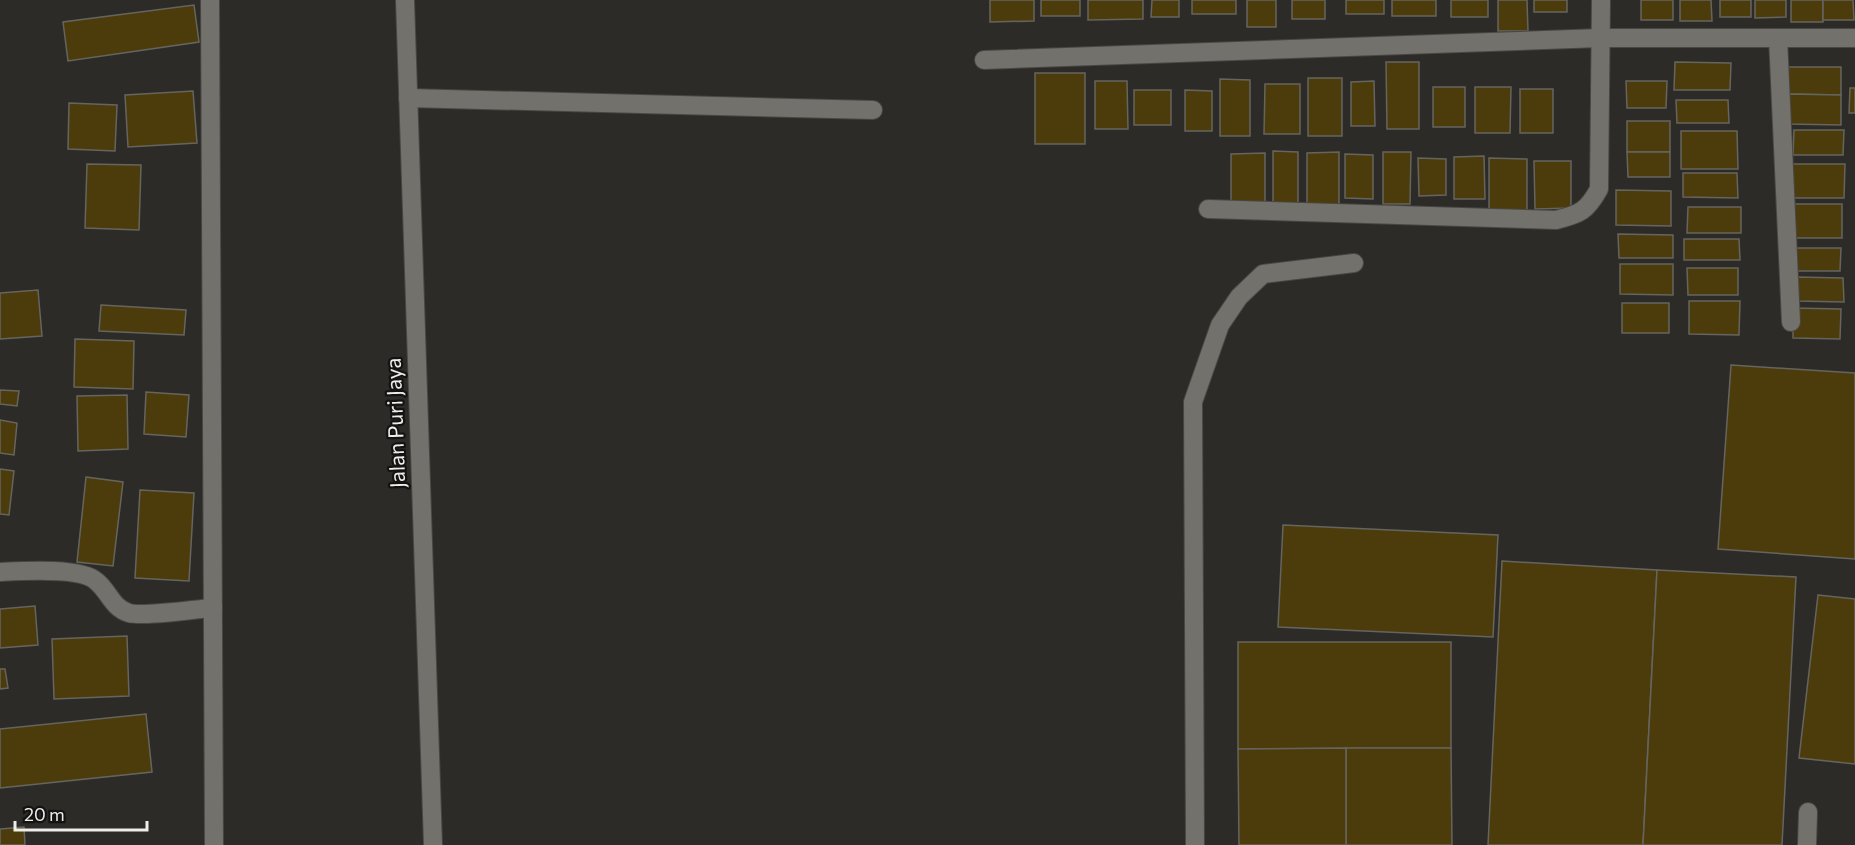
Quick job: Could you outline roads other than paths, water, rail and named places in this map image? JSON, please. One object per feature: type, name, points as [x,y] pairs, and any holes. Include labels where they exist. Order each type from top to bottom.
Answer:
[{"type":"street","points":[[210,0],[214,845]]},
{"type":"street","name":"Jalan Puri Jaya","points":[[405,0],[433,845]]},
{"type":"street","points":[[1208,209],[1556,220],[1576,215],[1590,206],[1599,189],[1601,0]]},
{"type":"street","points":[[984,60],[1600,38],[1855,38]]},
{"type":"street","points":[[1778,39],[1791,322]]},
{"type":"street","points":[[408,98],[873,110]]},
{"type":"street","points":[[1195,845],[1193,402],[1220,325],[1239,297],[1263,274],[1354,263]]},
{"type":"street","points":[[0,572],[81,573],[96,580],[119,609],[132,614],[213,608]]},
{"type":"street","points":[[1806,845],[1808,812]]}]
